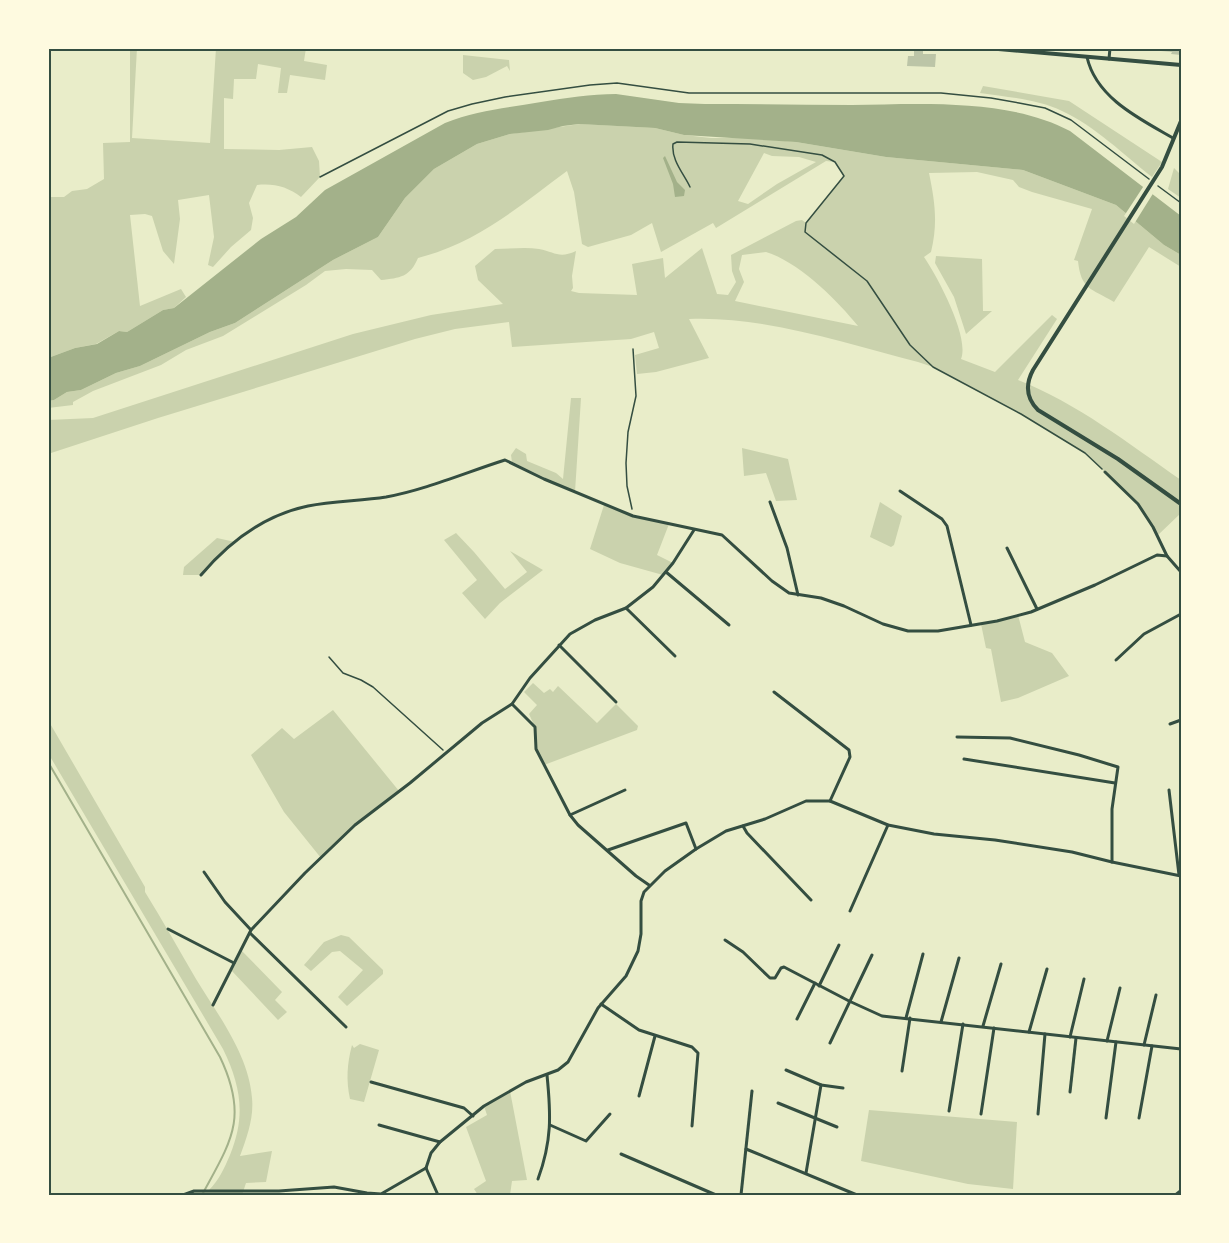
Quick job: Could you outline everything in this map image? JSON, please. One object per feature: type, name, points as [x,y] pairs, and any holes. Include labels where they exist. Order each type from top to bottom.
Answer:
[{"type":"street","points":[[987,48],[1181,65]]},
{"type":"street","points":[[1110,48],[1110,59]]},
{"type":"street","points":[[1087,57],[1094,76],[1122,107],[1175,139]]},
{"type":"street","points":[[1181,121],[1162,167],[1029,376],[1027,389],[1029,399],[1035,407],[1118,459],[1181,504]]},
{"type":"street","points":[[201,575],[243,535],[284,513],[308,506],[386,497],[505,460],[633,516],[722,535],[772,581],[789,593],[821,598],[900,629],[938,631],[997,621],[1037,609],[1095,585],[1157,555],[1167,556]]},
{"type":"street","points":[[1105,472],[1138,504],[1154,527],[1167,556],[1181,572]]},
{"type":"street","points":[[900,491],[931,510],[947,526],[971,625]]},
{"type":"street","points":[[770,502],[787,548],[798,595]]},
{"type":"street","points":[[213,1005],[250,932],[305,873],[355,825],[482,723],[512,704],[530,678],[570,634],[595,620],[626,608],[653,587],[666,572],[694,529]]},
{"type":"street","points":[[1007,548],[1037,609]]},
{"type":"street","points":[[666,572],[729,625]]},
{"type":"street","points":[[626,608],[675,656]]},
{"type":"street","points":[[1116,660],[1145,633],[1181,614]]},
{"type":"street","points":[[559,645],[616,702]]},
{"type":"street","points":[[774,692],[849,750],[850,758],[830,801]]},
{"type":"street","points":[[512,704],[535,727],[536,749],[570,815],[578,825],[636,876],[650,885]]},
{"type":"street","points":[[1170,724],[1181,720]]},
{"type":"street","points":[[957,737],[1010,738],[1079,754],[1118,767],[1112,808],[1112,862]]},
{"type":"street","points":[[964,759],[1115,783]]},
{"type":"street","points":[[570,815],[625,790]]},
{"type":"street","points":[[183,1195],[194,1191],[209,1190],[285,1191],[334,1187],[366,1194],[385,1193],[426,1168],[431,1153],[440,1142],[484,1106],[526,1082],[558,1071],[568,1062],[601,1004],[626,976],[638,951],[641,934],[641,901],[650,885],[665,871],[726,831],[765,819],[806,801],[830,801],[888,825],[934,834],[994,840],[1072,852],[1180,876],[1169,790]]},
{"type":"street","points":[[608,850],[686,823],[696,849]]},
{"type":"street","points":[[850,911],[888,825]]},
{"type":"street","points":[[744,826],[747,833],[811,900]]},
{"type":"street","points":[[204,872],[250,932],[346,1027]]},
{"type":"street","points":[[168,928],[234,963]]},
{"type":"street","points":[[725,940],[743,952],[770,978],[774,979],[783,967],[877,1014],[1181,1049]]},
{"type":"street","points":[[797,1018],[839,945]]},
{"type":"street","points":[[902,1071],[908,1018],[923,954]]},
{"type":"street","points":[[830,1043],[872,955]]},
{"type":"street","points":[[941,1022],[959,958]]},
{"type":"street","points":[[983,1026],[1000,964]]},
{"type":"street","points":[[1029,1032],[1047,969]]},
{"type":"street","points":[[1070,1037],[1084,979]]},
{"type":"street","points":[[1107,1041],[1120,988]]},
{"type":"street","points":[[1144,1045],[1156,995]]},
{"type":"street","points":[[601,1004],[624,1021],[655,1036],[692,1047],[698,1053],[692,1126]]},
{"type":"street","points":[[949,1111],[963,1024]]},
{"type":"street","points":[[981,1114],[994,1028]]},
{"type":"street","points":[[1038,1114],[1045,1034]]},
{"type":"street","points":[[639,1096],[655,1036]]},
{"type":"street","points":[[1070,1092],[1076,1038]]},
{"type":"street","points":[[1106,1118],[1116,1042]]},
{"type":"street","points":[[1139,1118],[1152,1046]]},
{"type":"street","points":[[786,1070],[821,1085],[843,1088]]},
{"type":"street","points":[[538,1179],[549,1148],[547,1075]]},
{"type":"street","points":[[371,1082],[464,1108],[473,1116]]},
{"type":"street","points":[[806,1173],[821,1085]]},
{"type":"street","points":[[741,1195],[752,1091]]},
{"type":"street","points":[[778,1103],[837,1127]]},
{"type":"street","points":[[550,1125],[586,1141],[610,1114]]},
{"type":"street","points":[[379,1125],[440,1142]]},
{"type":"street","points":[[746,1149],[857,1195]]},
{"type":"street","points":[[621,1154],[716,1195]]},
{"type":"street","points":[[426,1168],[438,1195]]},
{"type":"street","points":[[1176,1195],[1181,1191]]},
{"type":"path","points":[[320,177],[448,111],[505,97],[617,83],[689,93],[941,93],[1023,103],[1045,108],[1071,120],[1181,203]]},
{"type":"path","points":[[690,187],[678,166],[673,151],[673,144],[676,142],[750,144],[816,154],[834,160],[844,176],[806,223],[805,232],[867,281],[910,345],[933,367],[1021,414],[1084,453],[1105,472]]},
{"type":"path","points":[[633,349],[636,396],[628,432],[626,463],[627,486],[633,516]]},
{"type":"path","points":[[329,657],[343,673],[373,687],[446,753]]},
{"type":"shaded area","points":[[130,48],[137,48],[132,138],[210,143],[216,48],[306,48],[304,61],[327,65],[325,80],[290,75],[287,93],[278,93],[281,68],[258,64],[256,79],[234,79],[233,99],[224,98],[224,149],[279,150],[312,147],[319,161],[320,177],[301,197],[280,186],[257,185],[249,203],[253,218],[251,230],[213,267],[208,265],[214,237],[209,195],[178,200],[180,219],[174,264],[163,251],[152,216],[130,215],[140,306],[181,289],[186,297],[174,308],[163,310],[127,332],[119,331],[96,344],[75,348],[48,358],[48,197],[64,197],[72,191],[87,189],[104,179],[103,143],[130,142]]},
{"type":"shaded area","points":[[463,55],[509,60],[510,71],[507,66],[486,77],[473,80],[463,73]]},
{"type":"shaded area","points":[[983,86],[1069,101],[1162,162],[1152,177],[1098,133],[1074,117],[1043,104],[980,93]]},
{"type":"shaded area","points":[[616,94],[679,103],[705,104],[963,105],[992,108],[1046,120],[1070,131],[1181,216],[1181,255],[1164,245],[1116,205],[1023,170],[886,157],[796,142],[684,135],[655,128],[579,124],[563,126],[510,134],[477,144],[434,169],[405,198],[378,237],[333,260],[235,323],[210,332],[140,366],[116,373],[81,390],[67,392],[48,401],[48,358],[75,348],[97,344],[119,331],[127,332],[163,310],[174,308],[261,239],[296,217],[325,190],[445,123],[493,110],[578,96]]},
{"type":"shaded area","points":[[580,124],[655,128],[711,138],[751,138],[796,142],[886,157],[1023,170],[1116,205],[1164,245],[1181,255],[1181,267],[1149,247],[1114,302],[1088,287],[1079,271],[1078,261],[1074,260],[1092,209],[1032,192],[1019,187],[1013,180],[977,172],[929,173],[935,222],[931,252],[924,257],[937,278],[957,322],[963,349],[961,359],[995,372],[1052,315],[1057,319],[1018,380],[1082,412],[1181,480],[1181,513],[1158,535],[1138,504],[1085,453],[1021,414],[933,367],[805,332],[718,319],[689,319],[709,358],[656,372],[637,374],[635,355],[659,348],[654,332],[631,339],[512,347],[509,322],[455,329],[415,339],[48,454],[48,420],[93,418],[353,334],[431,315],[503,304],[478,280],[475,266],[495,249],[534,248],[561,255],[576,251],[571,291],[637,295],[632,264],[663,258],[665,278],[702,248],[717,294],[728,295],[736,282],[732,271],[731,255],[796,221],[802,220],[806,223],[844,176],[835,162],[826,161],[716,228],[713,223],[661,252],[652,223],[631,235],[588,247],[582,244],[574,192],[567,171],[479,233],[460,243],[418,258],[412,269],[404,275],[381,280],[372,270],[325,271],[223,336],[186,350],[161,365],[93,391],[73,402],[73,405],[48,408],[48,401],[67,392],[81,390],[116,373],[140,366],[210,332],[235,323],[333,260],[378,237],[405,198],[434,169],[477,144],[510,134]],"holes":[[[764,153],[772,156],[799,157],[816,162],[748,204],[738,201]],[[766,252],[779,257],[804,273],[828,294],[858,326],[735,301],[744,282],[739,269],[742,255]]]},
{"type":"shaded area","points":[[665,156],[677,182],[685,190],[684,196],[675,197],[673,184],[663,158]]},
{"type":"shaded area","points":[[1174,168],[1181,175],[1181,198],[1168,189]]},
{"type":"shaded area","points":[[936,256],[982,259],[983,311],[992,311],[966,334],[954,297],[935,263]]},
{"type":"shaded area","points":[[571,398],[581,398],[575,492],[512,462],[511,455],[516,448],[526,454],[527,461],[556,473],[563,479]]},
{"type":"shaded area","points":[[742,448],[788,459],[797,500],[776,501],[766,473],[744,476]]},
{"type":"shaded area","points":[[880,502],[902,516],[894,545],[891,547],[870,537]]},
{"type":"shaded area","points":[[604,505],[633,516],[669,524],[657,555],[673,563],[663,575],[620,563],[590,549]]},
{"type":"shaded area","points":[[456,533],[505,589],[527,572],[510,551],[543,570],[500,603],[485,619],[462,593],[477,580],[444,540]]},
{"type":"shaded area","points":[[217,538],[235,542],[201,575],[183,575],[184,567]]},
{"type":"shaded area","points":[[1018,615],[1025,642],[1052,653],[1069,676],[1018,698],[1001,702],[991,649],[986,648],[981,624]]},
{"type":"shaded area","points":[[533,683],[544,693],[550,689],[553,692],[558,686],[597,723],[616,704],[638,726],[637,730],[544,765],[536,749],[535,727],[529,714],[537,705],[524,692]]},
{"type":"shaded area","points":[[333,710],[399,791],[355,825],[321,858],[284,812],[251,755],[282,728],[294,739]]},
{"type":"shaded area","points":[[48,720],[145,887],[145,892],[239,1051],[250,1082],[252,1098],[251,1120],[240,1156],[272,1151],[266,1182],[246,1183],[242,1195],[183,1195],[209,1190],[221,1174],[230,1155],[240,1114],[234,1076],[223,1049],[48,753]]},
{"type":"shaded area","points":[[341,935],[349,937],[383,970],[383,974],[347,1006],[338,997],[363,970],[340,951],[332,952],[311,971],[304,965],[324,942]]},
{"type":"shaded area","points":[[241,950],[282,992],[275,1000],[287,1012],[278,1020],[231,970]]},
{"type":"shaded area","points":[[360,1044],[379,1050],[364,1102],[350,1099],[348,1085],[348,1065],[352,1045],[354,1048]]},
{"type":"shaded area","points":[[510,1091],[527,1180],[512,1181],[510,1195],[478,1195],[474,1189],[486,1181],[466,1127],[487,1115],[484,1106]]},
{"type":"shaded area","points":[[869,1110],[1017,1122],[1013,1189],[968,1184],[861,1161]]},
{"type":"pier","points":[[1145,184],[1154,192],[1134,224],[1124,216]]},
{"type":"building","points":[[1150,48],[1181,48],[1181,55],[1150,50]]},
{"type":"building","points":[[914,49],[923,49],[923,54],[936,54],[935,67],[907,66],[908,56],[914,56]]},
{"type":"waterway","points":[[48,762],[220,1057],[229,1078],[234,1097],[233,1129],[221,1159],[202,1195]]}]
